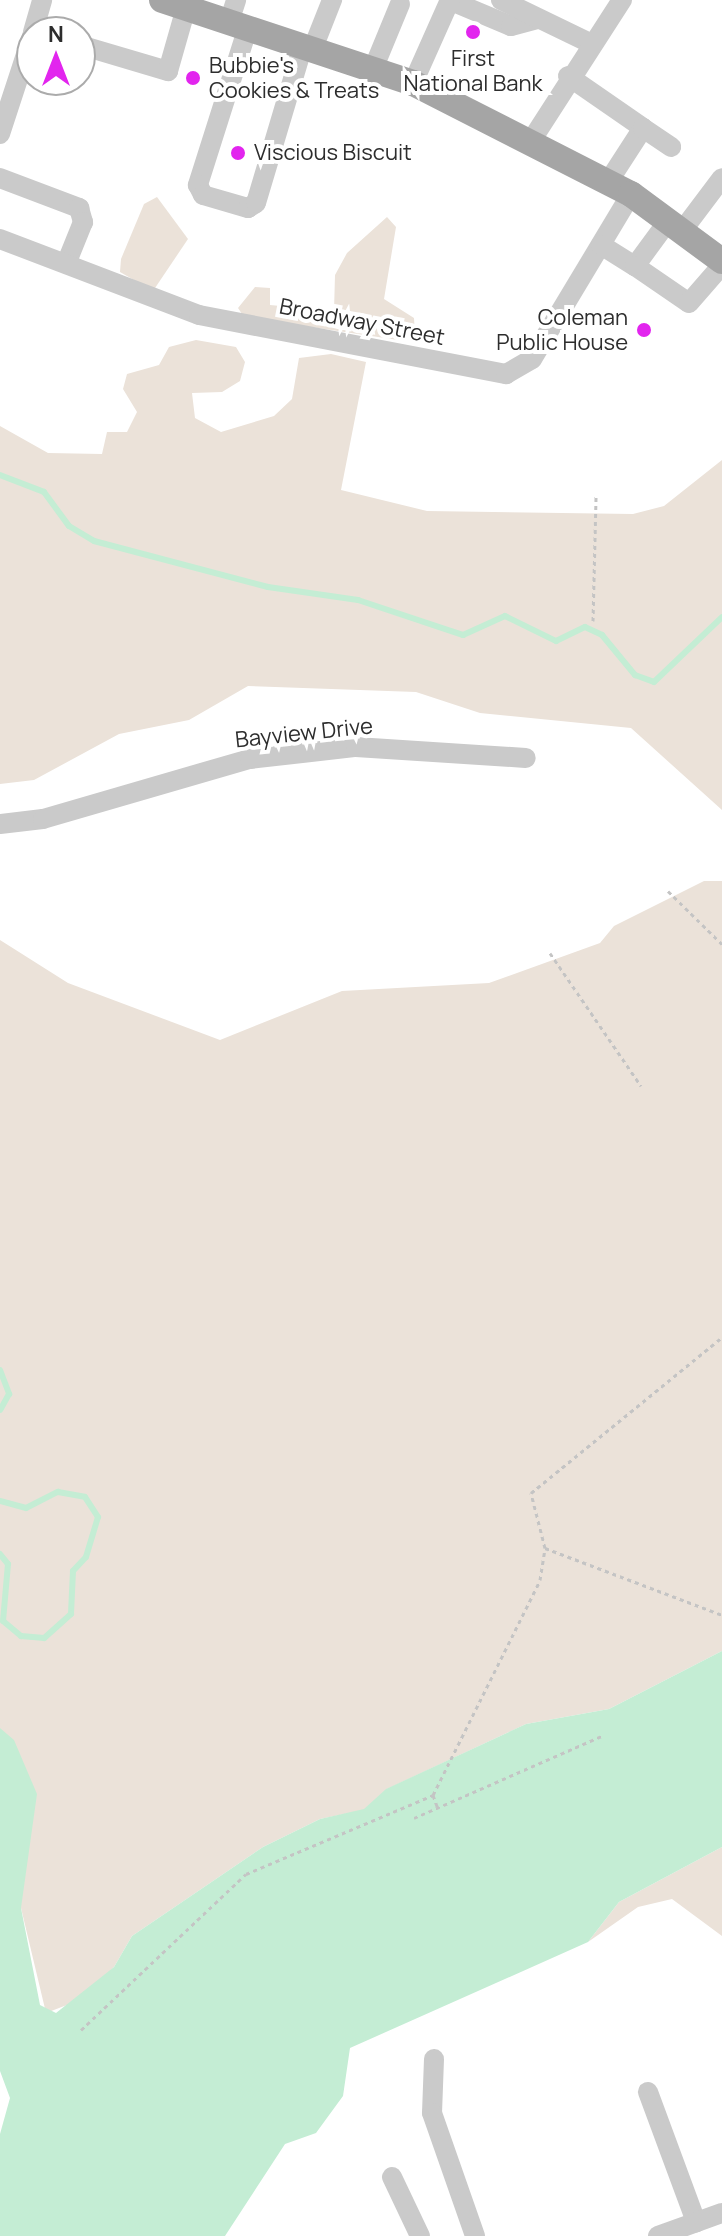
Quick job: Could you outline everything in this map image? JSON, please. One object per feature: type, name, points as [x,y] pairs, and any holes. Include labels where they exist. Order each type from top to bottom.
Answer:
[{"type":"main road","points":[[174,4],[238,16],[308,47],[374,67],[413,83],[620,188],[722,263]]},
{"type":"street","points":[[238,16],[198,185],[203,195],[248,208],[256,203],[308,47],[332,0]]},
{"type":"street","points":[[413,83],[449,0],[511,26],[538,19]]},
{"type":"street","points":[[501,0],[592,44]]},
{"type":"street","points":[[531,141],[568,76],[622,0]]},
{"type":"street","points":[[374,67],[397,1]]},
{"type":"street","points":[[96,50],[168,71],[174,4]]},
{"type":"street","points":[[568,76],[671,147]]},
{"type":"street","points":[[2,123],[16,84]]},
{"type":"street","name":"Broadway Street","points":[[0,239],[199,315],[506,374],[532,359],[601,245],[643,128]]},
{"type":"street","points":[[0,178],[79,208],[83,222],[66,264]]},
{"type":"street","points":[[635,266],[722,178]]},
{"type":"street","points":[[601,245],[689,303],[722,263]]},
{"type":"street","name":"Bayview Drive","points":[[0,824],[43,819],[250,759],[356,747],[526,758]]},
{"type":"street","points":[[434,2059],[432,2113],[475,2236]]},
{"type":"street","points":[[648,2092],[696,2222]]},
{"type":"street","points":[[392,2177],[420,2236]]},
{"type":"street","points":[[658,2236],[722,2213]]},
{"type":"path","points":[[593,621],[596,495]]},
{"type":"path","points":[[668,891],[722,944]]},
{"type":"path","points":[[550,953],[641,1086]]},
{"type":"path","points":[[81,2030],[246,1874],[433,1795],[540,1580],[545,1548],[531,1502],[536,1485],[722,1337]]},
{"type":"path","points":[[545,1548],[567,1560],[722,1615]]},
{"type":"path","points":[[414,1818],[604,1735]]},
{"type":"path","points":[[433,1795],[438,1809]]},
{"type":"shaded area","points":[[157,197],[188,239],[153,291],[120,272],[121,259],[144,204]]},
{"type":"shaded area","points":[[387,217],[396,227],[384,299],[414,318],[415,336],[405,341],[244,317],[238,308],[255,287],[270,288],[270,305],[334,311],[335,275],[347,253]]},
{"type":"shaded area","points":[[196,340],[236,347],[245,362],[240,381],[222,392],[192,393],[195,418],[221,432],[274,416],[292,399],[299,358],[331,354],[366,362],[341,490],[427,511],[633,514],[664,506],[722,460],[722,810],[631,728],[480,713],[416,692],[248,686],[189,720],[119,734],[34,780],[0,784],[0,426],[48,453],[102,454],[107,432],[127,432],[137,412],[123,389],[127,374],[159,365],[169,347]]},
{"type":"shaded area","points":[[704,881],[722,881],[722,1651],[609,1709],[526,1724],[387,1789],[364,1810],[320,1819],[263,1847],[132,1936],[114,1967],[80,2000],[46,2013],[21,1908],[0,1908],[0,940],[68,983],[220,1040],[342,991],[489,983],[600,943],[614,926]]},
{"type":"shaded area","points":[[722,1651],[722,1847],[619,1902],[588,1942],[350,2048],[343,2096],[316,2133],[285,2144],[225,2236],[0,2236],[0,2134],[10,2098],[0,2071],[0,1728],[14,1740],[37,1794],[21,1908],[40,2005],[56,2013],[114,1967],[132,1936],[263,1847],[320,1819],[364,1809],[386,1789],[526,1724],[609,1709]]},
{"type":"shaded area","points":[[722,1847],[722,1936],[672,1899],[638,1907],[588,1942],[619,1902]]},
{"type":"waterway","points":[[0,475],[44,492],[69,526],[94,541],[268,587],[358,600],[463,635],[505,616],[556,641],[585,627],[602,635],[635,675],[654,682],[722,617]]},
{"type":"waterway","points":[[0,1370],[9,1394],[0,1410]]},
{"type":"waterway","points":[[0,1501],[26,1508],[58,1492],[85,1497],[98,1517],[86,1557],[73,1571],[71,1614],[44,1638],[21,1636],[3,1621],[8,1564],[0,1554]]},
{"type":"place","name":"First National Bank","points":[[473,32]]},
{"type":"place","name":"Bubbie's Cookies & Treats","points":[[193,78]]},
{"type":"place","name":"Viscious Biscuit","points":[[238,153]]},
{"type":"place","name":"Coleman Public House","points":[[644,330]]}]
